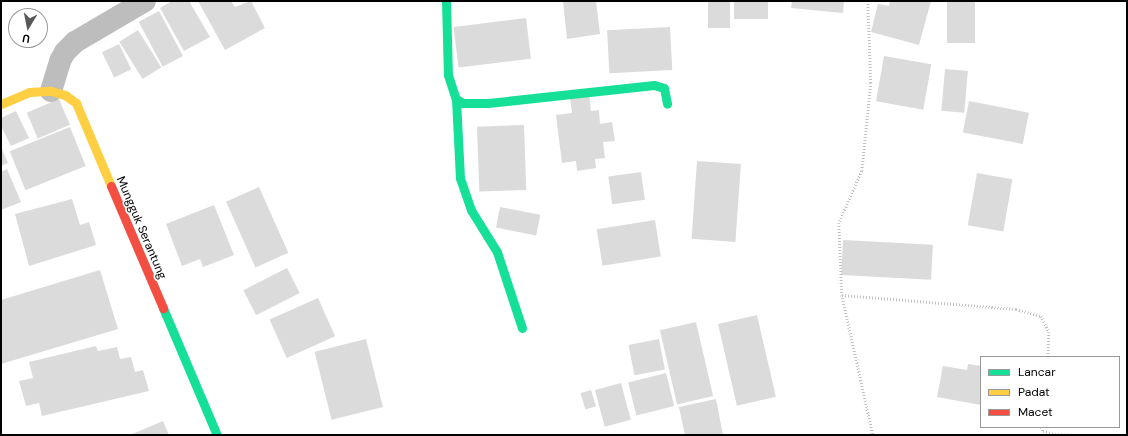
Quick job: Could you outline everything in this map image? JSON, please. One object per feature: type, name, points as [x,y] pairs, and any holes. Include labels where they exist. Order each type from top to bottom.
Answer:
[{"type":"street","points":[[51,91],[60,61],[65,52],[75,42],[145,1]]},
{"type":"street","points":[[446,1],[448,76],[456,99],[460,178],[472,210],[497,252],[522,328]]},
{"type":"street","points":[[456,99],[469,104],[488,103],[654,85],[664,88],[667,104]]},
{"type":"street","name":"Mungguk Serantung","points":[[1,104],[29,92],[51,91],[65,95],[76,103],[217,435]]},
{"type":"path","points":[[868,1],[871,83],[862,171],[839,223],[842,295],[873,435]]},
{"type":"path","points":[[842,295],[1016,309],[1041,316],[1049,332],[1048,356]]},
{"type":"path","points":[[1042,428],[1043,430],[1055,434],[1075,435]]},
{"type":"building","points":[[172,1],[189,1],[210,37],[184,51],[160,8]]},
{"type":"building","points":[[198,1],[231,1],[235,7],[251,1],[265,28],[225,50]]},
{"type":"building","points":[[563,1],[596,1],[600,34],[567,39]]},
{"type":"building","points":[[708,1],[730,1],[730,28],[708,28]]},
{"type":"building","points":[[734,1],[768,1],[768,19],[734,19]]},
{"type":"building","points":[[792,1],[844,1],[843,13],[791,8]]},
{"type":"building","points":[[890,1],[931,1],[919,45],[871,32],[878,4],[889,6]]},
{"type":"building","points":[[947,1],[975,1],[975,43],[947,43]]},
{"type":"building","points":[[159,11],[183,56],[163,67],[139,22]]},
{"type":"building","points":[[526,18],[531,59],[459,68],[454,27]]},
{"type":"building","points":[[670,27],[672,70],[609,73],[607,30]]},
{"type":"building","points":[[138,30],[161,67],[143,79],[119,42]]},
{"type":"building","points":[[119,44],[131,69],[114,77],[102,52]]},
{"type":"building","points":[[884,56],[931,64],[923,110],[876,101]]},
{"type":"building","points":[[945,69],[968,71],[964,113],[941,111]]},
{"type":"building","points":[[589,94],[591,111],[599,110],[600,124],[612,122],[615,141],[603,142],[605,158],[595,159],[596,168],[577,171],[576,161],[562,163],[556,115],[572,113],[570,97]]},
{"type":"building","points":[[59,99],[70,125],[38,138],[27,113]]},
{"type":"building","points":[[969,101],[1029,113],[1023,144],[963,132]]},
{"type":"building","points":[[16,111],[29,138],[11,146],[1,126],[1,118]]},
{"type":"building","points":[[524,125],[526,190],[479,192],[477,127]]},
{"type":"building","points":[[70,127],[86,166],[25,190],[10,151]]},
{"type":"building","points":[[1,147],[8,163],[1,166]]},
{"type":"building","points":[[697,161],[741,164],[735,242],[692,239]]},
{"type":"building","points":[[7,169],[21,202],[1,210],[1,172]]},
{"type":"building","points":[[641,172],[645,200],[612,204],[608,177]]},
{"type":"building","points":[[977,173],[1012,179],[1003,231],[968,225]]},
{"type":"building","points":[[259,187],[288,253],[255,267],[226,202]]},
{"type":"building","points":[[72,199],[80,225],[89,222],[96,245],[29,266],[15,214]]},
{"type":"building","points":[[214,205],[234,255],[203,267],[200,259],[182,266],[166,224]]},
{"type":"building","points":[[500,207],[540,215],[536,235],[496,228]]},
{"type":"building","points":[[655,220],[661,257],[603,266],[597,229]]},
{"type":"building","points":[[843,240],[933,245],[931,280],[841,275]]},
{"type":"building","points":[[287,268],[300,293],[256,315],[243,290]]},
{"type":"building","points":[[100,270],[118,329],[1,364],[1,300]]},
{"type":"building","points":[[318,298],[335,336],[287,358],[270,320]]},
{"type":"building","points":[[757,315],[776,397],[737,406],[718,324]]},
{"type":"building","points":[[696,322],[713,396],[677,404],[660,330]]},
{"type":"building","points":[[366,339],[383,407],[332,420],[315,352]]},
{"type":"building","points":[[659,339],[665,369],[634,375],[629,345]]},
{"type":"building","points":[[96,346],[98,351],[117,347],[120,359],[131,357],[135,372],[143,370],[149,391],[42,416],[39,403],[26,406],[19,381],[33,378],[29,362]]},
{"type":"building","points":[[968,364],[980,366],[980,405],[937,397],[943,366],[967,370]]},
{"type":"building","points":[[666,373],[674,406],[636,415],[628,382]]},
{"type":"building","points":[[621,383],[631,420],[605,427],[595,390]]},
{"type":"building","points":[[591,390],[596,406],[585,409],[580,393]]},
{"type":"building","points":[[716,399],[723,435],[685,435],[679,407]]},
{"type":"building","points":[[163,421],[169,435],[130,435]]},
{"type":"traffic: fast","points":[[446,1],[448,75],[456,99],[463,103],[488,103],[654,85],[664,88],[667,104]]},
{"type":"traffic: fast","points":[[456,99],[460,178],[471,210],[497,252],[522,328]]},
{"type":"traffic: fast","points":[[163,308],[217,435]]},
{"type":"traffic: slow","points":[[1,104],[29,92],[51,91],[65,95],[76,103],[111,186]]},
{"type":"traffic: jam","points":[[111,186],[163,308]]}]
